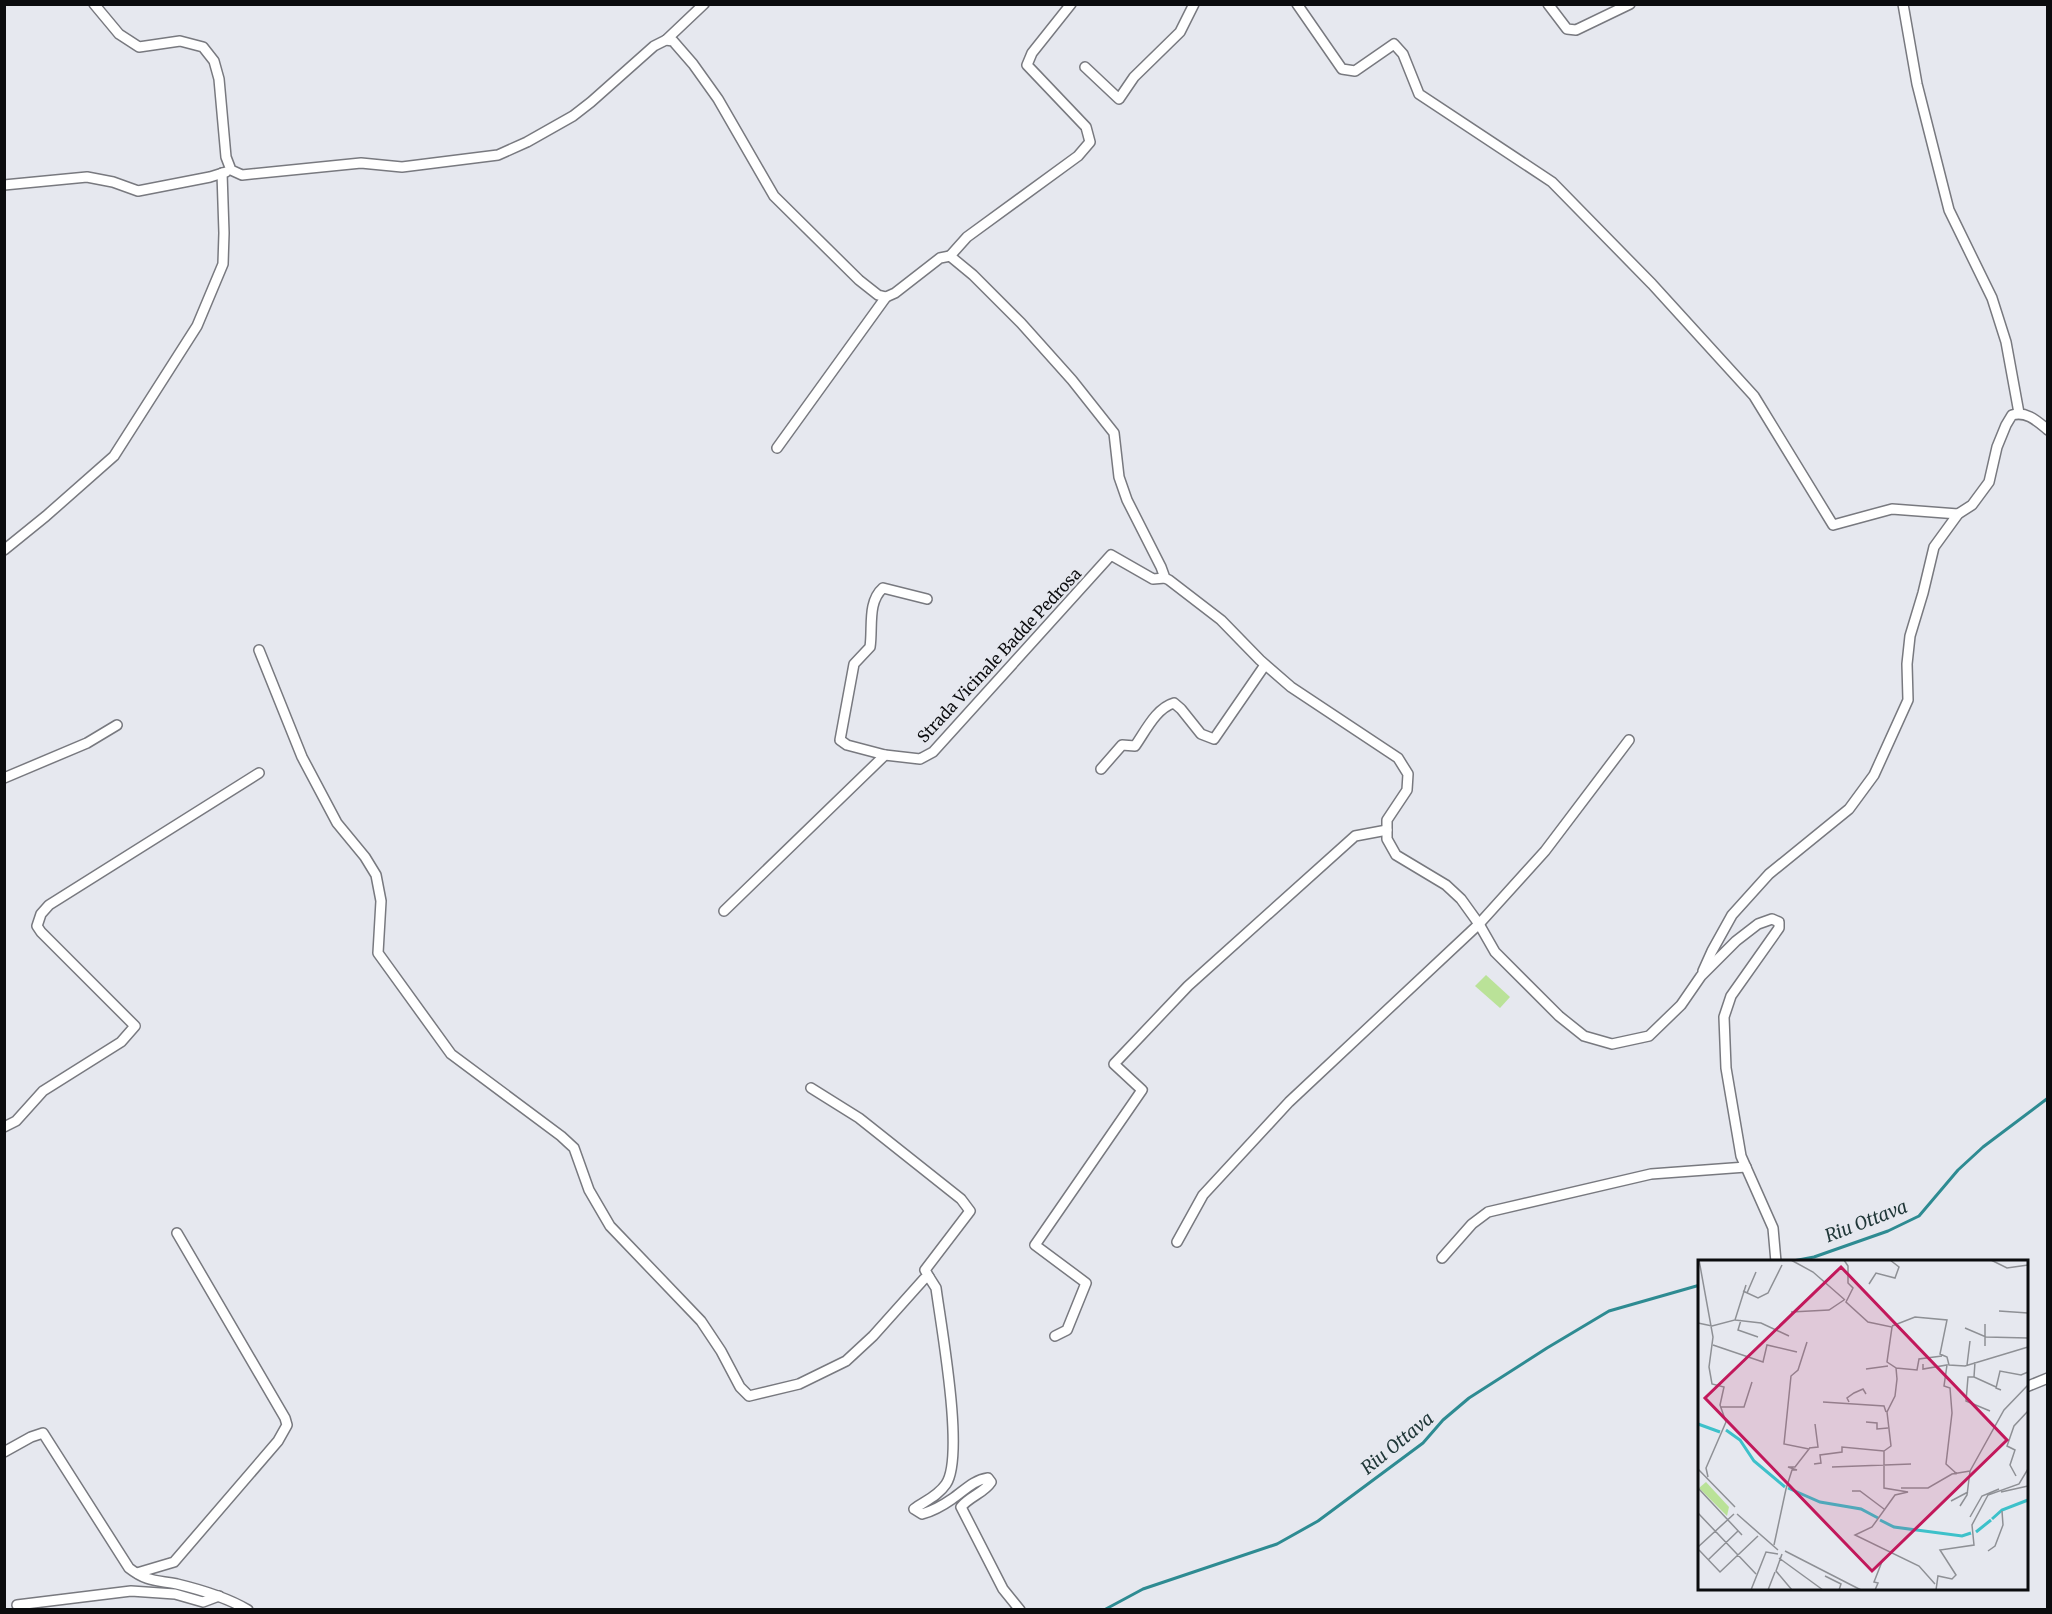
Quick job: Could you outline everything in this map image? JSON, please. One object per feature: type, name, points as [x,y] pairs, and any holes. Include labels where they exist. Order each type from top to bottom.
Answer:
[{"type":"street","points":[[4,550],[114,456],[197,326],[223,264],[226,157],[219,79],[214,61],[203,47],[180,40],[139,47],[119,34],[94,4]]},
{"type":"street","points":[[4,185],[87,177],[113,182],[138,191],[210,177],[226,171],[242,175],[361,163],[402,167],[498,154],[527,142],[573,116],[654,46],[666,40],[704,4]]},
{"type":"street","points":[[777,448],[886,297],[895,293],[940,258],[950,256],[967,237],[1078,156],[1090,142],[1086,127],[1027,65],[1032,53],[1071,4]]},
{"type":"street","points":[[1086,67],[1119,99],[1134,77],[1180,32],[1194,4]]},
{"type":"street","points":[[1297,4],[1342,69],[1355,71],[1394,44],[1403,54],[1419,94],[1552,182],[1652,284],[1754,396],[1833,525],[1892,509],[1958,514]]},
{"type":"street","points":[[1548,4],[1568,29],[1576,30],[1630,4]]},
{"type":"street","points":[[1903,4],[1917,84],[1949,210],[1992,298],[2006,342],[2019,413]]},
{"type":"street","points":[[666,40],[673,41],[718,99],[774,196],[859,280],[878,295],[886,297]]},
{"type":"street","points":[[950,256],[974,275],[1022,323],[1114,433],[1119,477],[1126,500],[1165,578],[1221,620],[1265,665],[1291,687],[1398,758],[1408,774],[1407,790],[1387,820],[1387,839],[1396,855],[1446,885],[1461,899],[1495,952],[1558,1016],[1584,1036],[1612,1044],[1649,1036],[1681,1005],[1701,976],[1736,941],[1758,924],[1773,919],[1779,922],[1779,928],[1731,996],[1724,1017],[1726,1068],[1741,1156],[1773,1228],[1776,1260]]},
{"type":"street","points":[[1701,976],[1732,915],[1769,874],[1849,809],[1874,775],[1908,700],[1907,664],[1910,636],[1934,547],[1958,514],[1972,505],[1989,482],[1997,447],[2012,415],[2019,413],[2031,416],[2048,430]]},
{"type":"street","name":"Strada Vicinale Badde Pedrosa","points":[[885,755],[920,759],[933,752],[1111,555],[1153,579],[1165,578]]},
{"type":"street","points":[[885,755],[847,746],[840,740],[854,664],[870,647],[872,610],[877,594],[883,588],[927,599]]},
{"type":"street","points":[[259,650],[302,757],[337,823],[376,875],[381,901],[378,953],[451,1054],[574,1148],[590,1190],[610,1226],[701,1321],[721,1351],[740,1387],[749,1396],[799,1384],[846,1361],[873,1336],[924,1279],[929,1277]]},
{"type":"street","points":[[1101,769],[1122,746],[1135,746],[1166,705],[1173,703],[1181,709],[1201,734],[1214,739],[1265,665]]},
{"type":"street","points":[[4,778],[87,743],[117,725]]},
{"type":"street","points":[[1177,1242],[1203,1195],[1289,1102],[1479,924],[1548,849],[1629,740]]},
{"type":"street","points":[[724,910],[885,755]]},
{"type":"street","points":[[4,1127],[16,1121],[43,1091],[121,1042],[135,1026],[41,932],[37,926],[41,914],[49,905],[259,773]]},
{"type":"street","points":[[1055,1336],[1067,1330],[1086,1283],[1035,1245],[1142,1090],[1114,1064],[1186,989],[1355,836],[1387,830]]},
{"type":"street","points":[[812,1088],[859,1118],[961,1199],[970,1211],[925,1270],[936,1288],[949,1382],[954,1445],[953,1469],[947,1483],[938,1494],[914,1509],[922,1515],[933,1511],[978,1479],[988,1478],[991,1482],[986,1490],[968,1499],[962,1507],[1003,1589],[1020,1610]]},
{"type":"street","points":[[1442,1258],[1472,1224],[1488,1212],[1651,1174],[1746,1167]]},
{"type":"street","points":[[136,1573],[174,1562],[278,1441],[287,1425],[177,1233]]},
{"type":"street","points":[[2028,1386],[2048,1378]]},
{"type":"street","points":[[4,1452],[31,1437],[44,1433],[129,1568],[142,1578],[230,1599],[248,1610]]},
{"type":"street","points":[[16,1605],[131,1591],[175,1594],[203,1602],[219,1596]]},
{"type":"green space","points":[[1486,975],[1510,997],[1500,1008],[1475,986]]},
{"type":"waterway","name":"Riu Ottava","points":[[1798,1260],[1814,1257],[1888,1231],[1919,1216],[1958,1170],[1983,1147],[2048,1098]]},
{"type":"waterway","name":"Riu Ottava","points":[[1104,1610],[1143,1589],[1277,1544],[1318,1521],[1423,1443],[1443,1420],[1469,1398],[1547,1348],[1609,1311],[1698,1286]]}]
